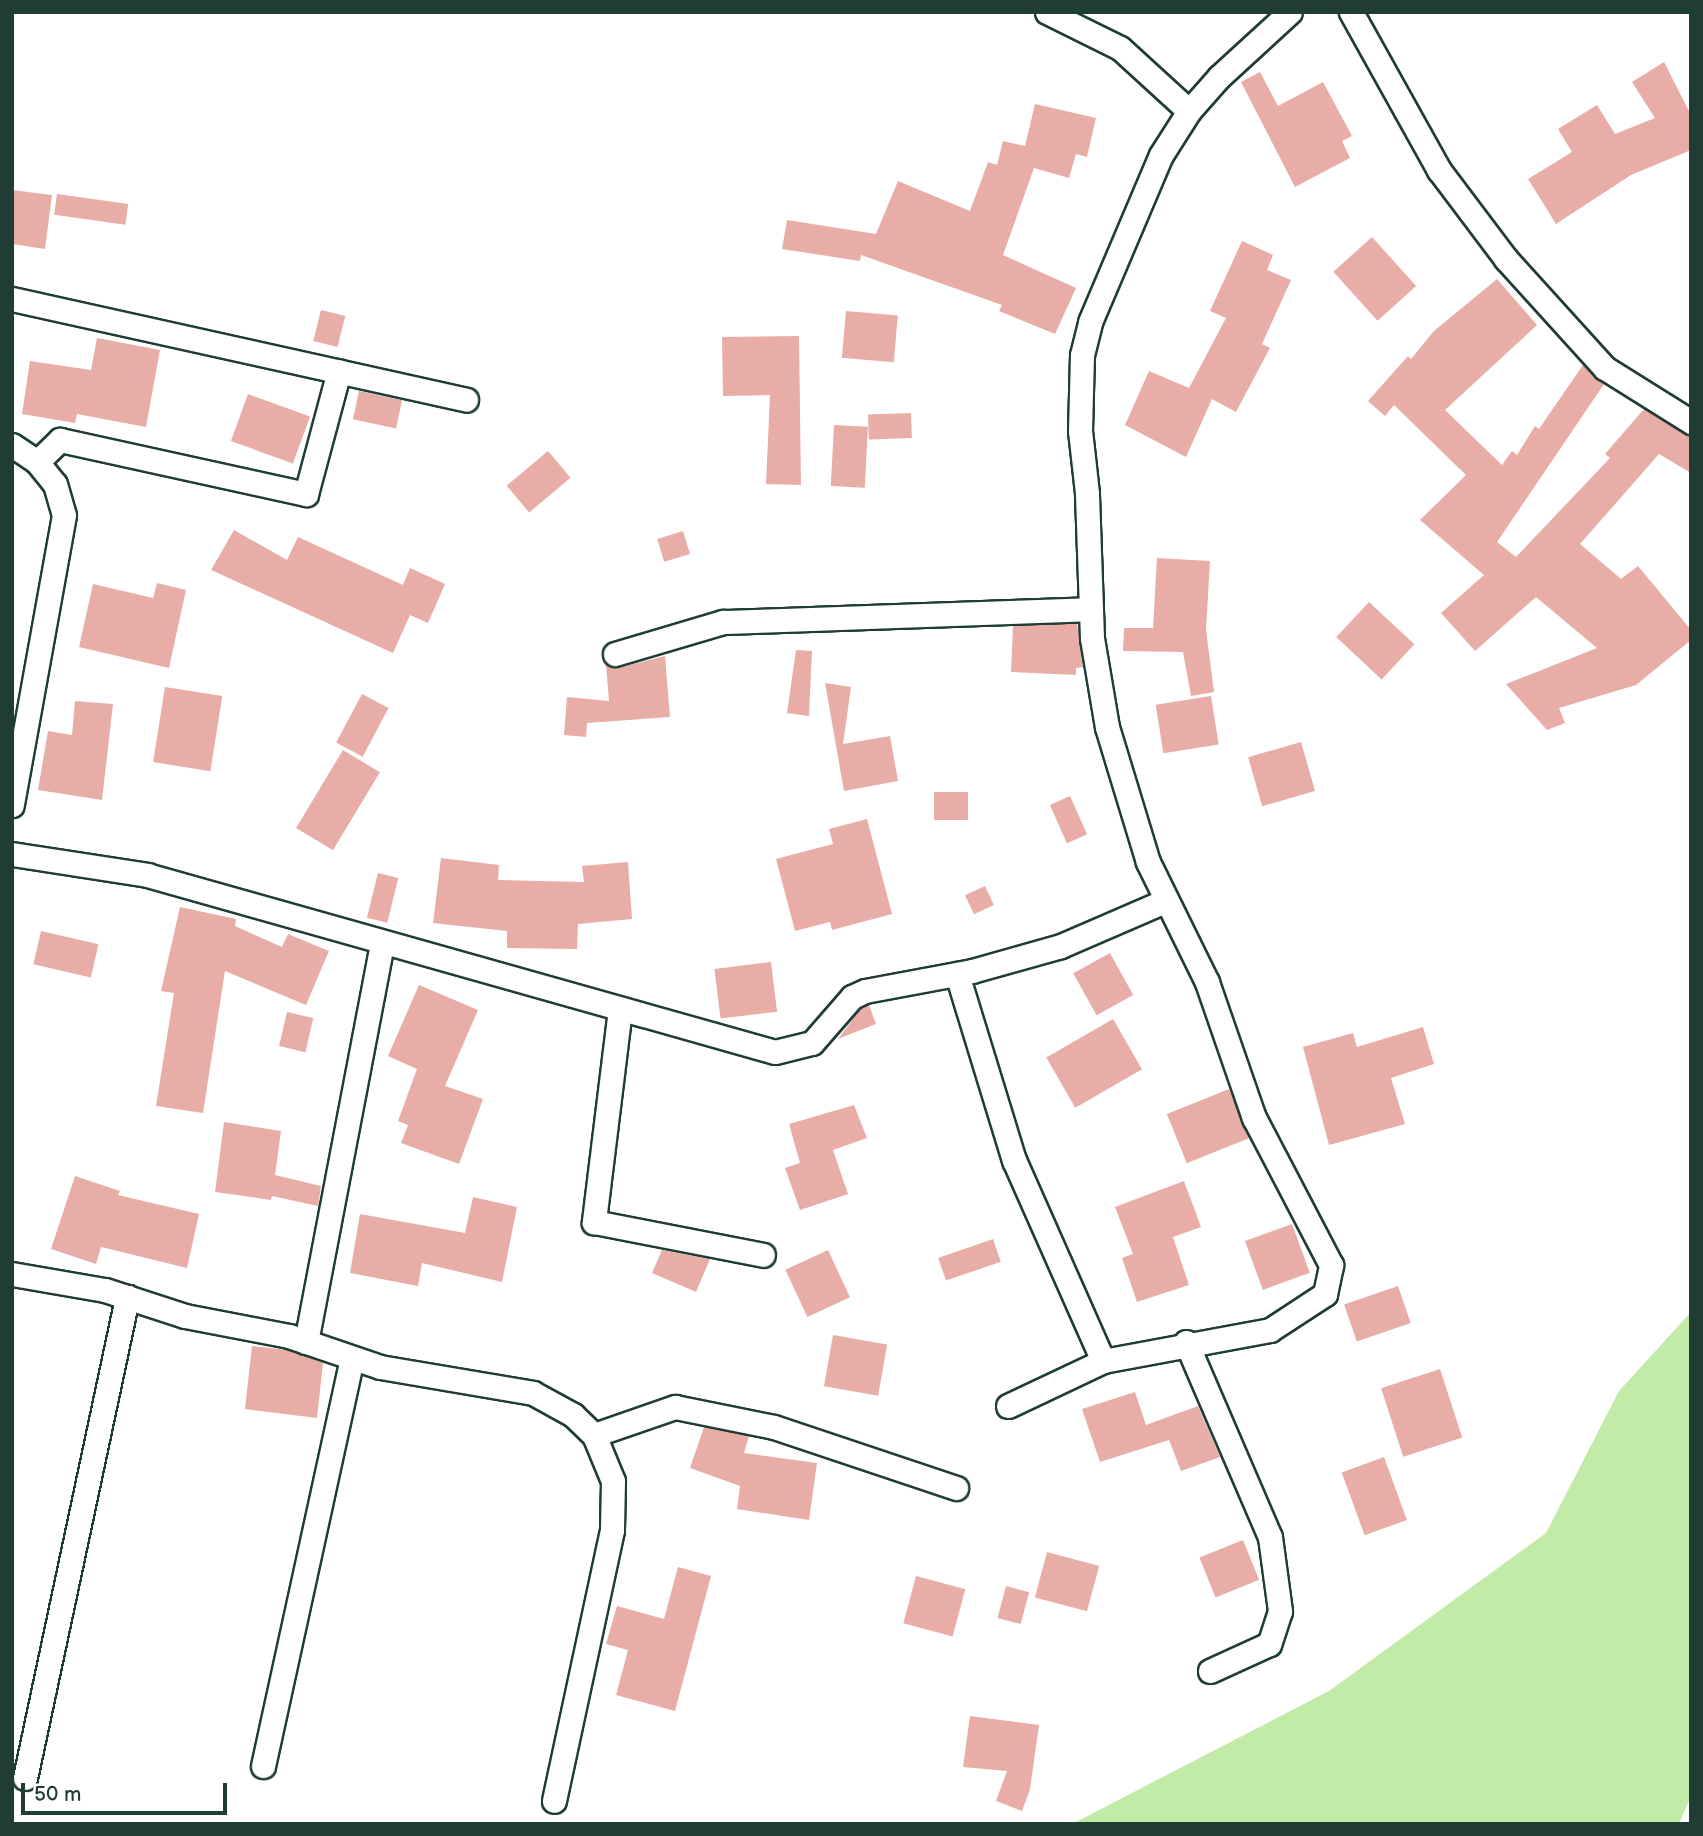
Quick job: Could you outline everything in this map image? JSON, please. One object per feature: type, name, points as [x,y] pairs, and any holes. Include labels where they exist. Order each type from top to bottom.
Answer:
[{"type":"street","points":[[1047,12],[1120,48],[1189,111]]},
{"type":"street","points":[[1008,1406],[1102,1361],[1186,1342],[1270,1330],[1325,1294],[1331,1265],[1254,1118],[1207,982],[1165,901],[1107,727],[1091,609],[1080,431],[1082,355],[1090,322],[1151,180],[1189,111],[1290,12]]},
{"type":"street","points":[[1351,12],[1439,170],[1506,259],[1605,368],[1691,422]]},
{"type":"street","points":[[12,299],[466,400]]},
{"type":"street","points":[[37,462],[60,440],[306,494],[339,372]]},
{"type":"street","points":[[12,445],[37,462],[55,484],[64,515],[19,715],[12,805]]},
{"type":"street","points":[[615,654],[723,622],[1091,609]]},
{"type":"street","points":[[12,854],[147,875],[775,1052],[812,1043],[852,997],[865,990],[957,974],[1061,946],[1165,901]]},
{"type":"street","points":[[306,1342],[382,943]]},
{"type":"street","points":[[957,974],[1014,1160],[1102,1361]]},
{"type":"street","points":[[620,1009],[594,1222],[762,1255]]},
{"type":"street","points":[[12,1274],[127,1297],[185,1316],[306,1342],[352,1359],[533,1393],[573,1415],[594,1435],[613,1481],[612,1530],[554,1801]]},
{"type":"street","points":[[25,1778],[127,1297]]},
{"type":"street","points":[[1186,1342],[1270,1538],[1280,1611],[1269,1644],[1210,1671]]},
{"type":"street","points":[[262,1766],[352,1359]]},
{"type":"street","points":[[594,1435],[675,1407],[774,1427],[956,1488]]},
{"type":"green space","points":[[1691,1312],[1691,1796],[1679,1824],[1072,1824],[1329,1691],[1546,1533],[1619,1391]]},
{"type":"building","points":[[1664,62],[1691,115],[1691,150],[1631,175],[1556,224],[1528,179],[1572,152],[1558,129],[1597,105],[1615,134],[1655,118],[1632,82]]},
{"type":"building","points":[[1260,72],[1278,106],[1323,82],[1352,136],[1342,141],[1350,158],[1295,187],[1241,82]]},
{"type":"building","points":[[1035,104],[1096,118],[1087,157],[1076,154],[1069,178],[1034,168],[1003,255],[1076,288],[1055,334],[999,311],[1002,305],[861,255],[860,261],[782,249],[787,220],[876,234],[898,181],[970,211],[988,162],[997,165],[1003,141],[1025,146]]},
{"type":"building","points":[[12,190],[52,195],[45,249],[12,244]]},
{"type":"building","points":[[57,194],[128,204],[125,225],[54,215]]},
{"type":"building","points":[[1372,237],[1416,286],[1378,321],[1333,272]]},
{"type":"building","points":[[1242,241],[1273,255],[1267,270],[1291,280],[1262,344],[1270,348],[1236,412],[1212,399],[1186,457],[1125,425],[1149,371],[1189,388],[1226,318],[1210,311]]},
{"type":"building","points":[[1497,279],[1537,325],[1445,410],[1502,465],[1512,451],[1517,455],[1535,426],[1539,429],[1583,365],[1604,384],[1497,542],[1516,557],[1610,458],[1605,454],[1644,409],[1691,437],[1691,473],[1659,454],[1580,544],[1621,579],[1638,566],[1691,630],[1691,640],[1636,685],[1559,708],[1565,723],[1547,730],[1506,684],[1597,648],[1536,597],[1475,651],[1441,613],[1484,575],[1420,520],[1466,475],[1394,405],[1385,416],[1368,401],[1408,356],[1411,359],[1434,331]]},
{"type":"building","points":[[321,310],[345,316],[338,347],[313,341]]},
{"type":"building","points":[[846,311],[898,316],[894,362],[842,358]]},
{"type":"building","points":[[799,336],[801,485],[766,484],[770,395],[723,396],[722,337]]},
{"type":"building","points":[[97,338],[160,350],[146,427],[77,414],[75,423],[22,414],[30,361],[91,370]]},
{"type":"building","points":[[359,391],[402,400],[396,429],[353,419]]},
{"type":"building","points":[[248,394],[310,417],[293,464],[231,441]]},
{"type":"building","points":[[911,413],[912,438],[869,439],[868,415]]},
{"type":"building","points":[[834,425],[868,427],[865,488],[831,486]]},
{"type":"building","points":[[548,451],[570,478],[529,513],[507,486]]},
{"type":"building","points":[[234,530],[287,560],[298,537],[403,585],[410,568],[445,584],[428,623],[410,615],[393,653],[211,570]]},
{"type":"building","points":[[683,531],[690,554],[664,562],[657,539]]},
{"type":"building","points":[[1157,558],[1210,561],[1206,630],[1214,692],[1191,696],[1183,652],[1123,651],[1124,628],[1153,628]]},
{"type":"building","points":[[157,583],[186,590],[169,668],[79,647],[93,584],[153,598]]},
{"type":"building","points":[[1369,602],[1414,644],[1382,679],[1336,637]]},
{"type":"building","points":[[1077,623],[1083,667],[1076,668],[1076,675],[1011,672],[1013,626]]},
{"type":"building","points":[[796,650],[812,651],[809,716],[787,713]]},
{"type":"building","points":[[665,656],[670,717],[587,723],[586,737],[564,735],[567,697],[609,701],[606,664],[618,668]]},
{"type":"building","points":[[825,683],[851,687],[843,744],[890,736],[898,781],[844,791]]},
{"type":"building","points":[[165,687],[222,696],[210,771],[153,762]]},
{"type":"building","points":[[362,694],[388,708],[363,757],[336,743]]},
{"type":"building","points":[[1211,696],[1219,744],[1163,753],[1156,705]]},
{"type":"building","points":[[75,701],[113,704],[102,800],[38,790],[48,731],[72,735]]},
{"type":"building","points":[[1301,742],[1315,791],[1262,806],[1248,757]]},
{"type":"building","points":[[343,750],[380,772],[333,850],[296,828]]},
{"type":"building","points":[[934,792],[968,792],[968,820],[934,820]]},
{"type":"building","points":[[1070,796],[1087,834],[1067,843],[1050,805]]},
{"type":"building","points":[[867,819],[892,914],[832,930],[830,922],[795,931],[776,859],[833,844],[829,829]]},
{"type":"building","points":[[441,858],[499,865],[498,880],[584,882],[582,866],[628,862],[632,919],[578,924],[577,949],[507,948],[507,931],[433,923]]},
{"type":"building","points":[[378,873],[398,878],[387,923],[367,918]]},
{"type":"building","points":[[985,886],[994,905],[974,914],[965,895]]},
{"type":"building","points":[[180,907],[236,919],[235,926],[282,947],[288,934],[329,951],[306,1005],[225,971],[203,1113],[156,1106],[174,993],[161,991]]},
{"type":"building","points":[[41,931],[98,944],[91,977],[33,964]]},
{"type":"building","points":[[1110,953],[1133,995],[1097,1015],[1073,973]]},
{"type":"building","points":[[771,962],[777,1012],[721,1019],[714,969]]},
{"type":"building","points":[[419,985],[478,1010],[445,1086],[483,1099],[459,1164],[401,1143],[408,1125],[398,1121],[417,1069],[388,1056]]},
{"type":"building","points":[[869,1005],[876,1024],[838,1039],[861,1008]]},
{"type":"building","points":[[287,1012],[313,1018],[305,1052],[279,1046]]},
{"type":"building","points":[[1113,1019],[1142,1069],[1075,1108],[1046,1058]]},
{"type":"building","points":[[1423,1027],[1434,1064],[1391,1078],[1405,1124],[1329,1145],[1303,1047],[1353,1033],[1357,1047]]},
{"type":"building","points":[[1229,1089],[1249,1138],[1187,1163],[1167,1114]]},
{"type":"building","points":[[854,1105],[867,1138],[833,1150],[848,1194],[800,1210],[785,1168],[800,1163],[789,1124]]},
{"type":"building","points":[[224,1122],[281,1131],[275,1175],[321,1186],[318,1206],[272,1196],[271,1200],[215,1192]]},
{"type":"building","points":[[75,1176],[120,1191],[118,1195],[199,1214],[187,1268],[101,1247],[96,1264],[51,1249]]},
{"type":"building","points":[[1184,1181],[1201,1227],[1173,1237],[1189,1285],[1137,1302],[1122,1258],[1133,1254],[1115,1207]]},
{"type":"building","points":[[473,1197],[517,1207],[502,1282],[422,1263],[418,1286],[350,1273],[360,1214],[465,1233]]},
{"type":"building","points":[[1292,1224],[1310,1273],[1263,1290],[1245,1241]]},
{"type":"building","points":[[993,1239],[1001,1262],[946,1281],[938,1258]]},
{"type":"building","points":[[662,1250],[710,1259],[696,1292],[652,1273]]},
{"type":"building","points":[[828,1250],[850,1297],[807,1317],[785,1270]]},
{"type":"building","points":[[1398,1286],[1411,1323],[1357,1341],[1344,1305]]},
{"type":"building","points":[[833,1335],[887,1345],[878,1396],[824,1386]]},
{"type":"building","points":[[252,1346],[288,1350],[323,1363],[317,1418],[245,1409]]},
{"type":"building","points":[[1440,1369],[1462,1437],[1403,1457],[1381,1388]]},
{"type":"building","points":[[1135,1392],[1146,1425],[1198,1406],[1220,1457],[1181,1471],[1169,1440],[1100,1462],[1082,1409]]},
{"type":"building","points":[[704,1427],[749,1436],[744,1453],[817,1463],[809,1520],[737,1509],[740,1486],[690,1468]]},
{"type":"building","points":[[1384,1457],[1407,1520],[1365,1535],[1342,1472]]},
{"type":"building","points":[[1243,1540],[1259,1580],[1216,1597],[1199,1558]]},
{"type":"building","points":[[1047,1552],[1099,1566],[1087,1611],[1035,1597]]},
{"type":"building","points":[[678,1567],[711,1576],[675,1711],[616,1695],[628,1650],[606,1644],[617,1606],[664,1619]]},
{"type":"building","points":[[916,1576],[965,1589],[953,1637],[903,1623]]},
{"type":"building","points":[[1006,1586],[1029,1592],[1021,1624],[997,1618]]},
{"type":"building","points":[[970,1716],[1039,1725],[1030,1789],[1022,1811],[996,1801],[1007,1771],[963,1767]]}]
